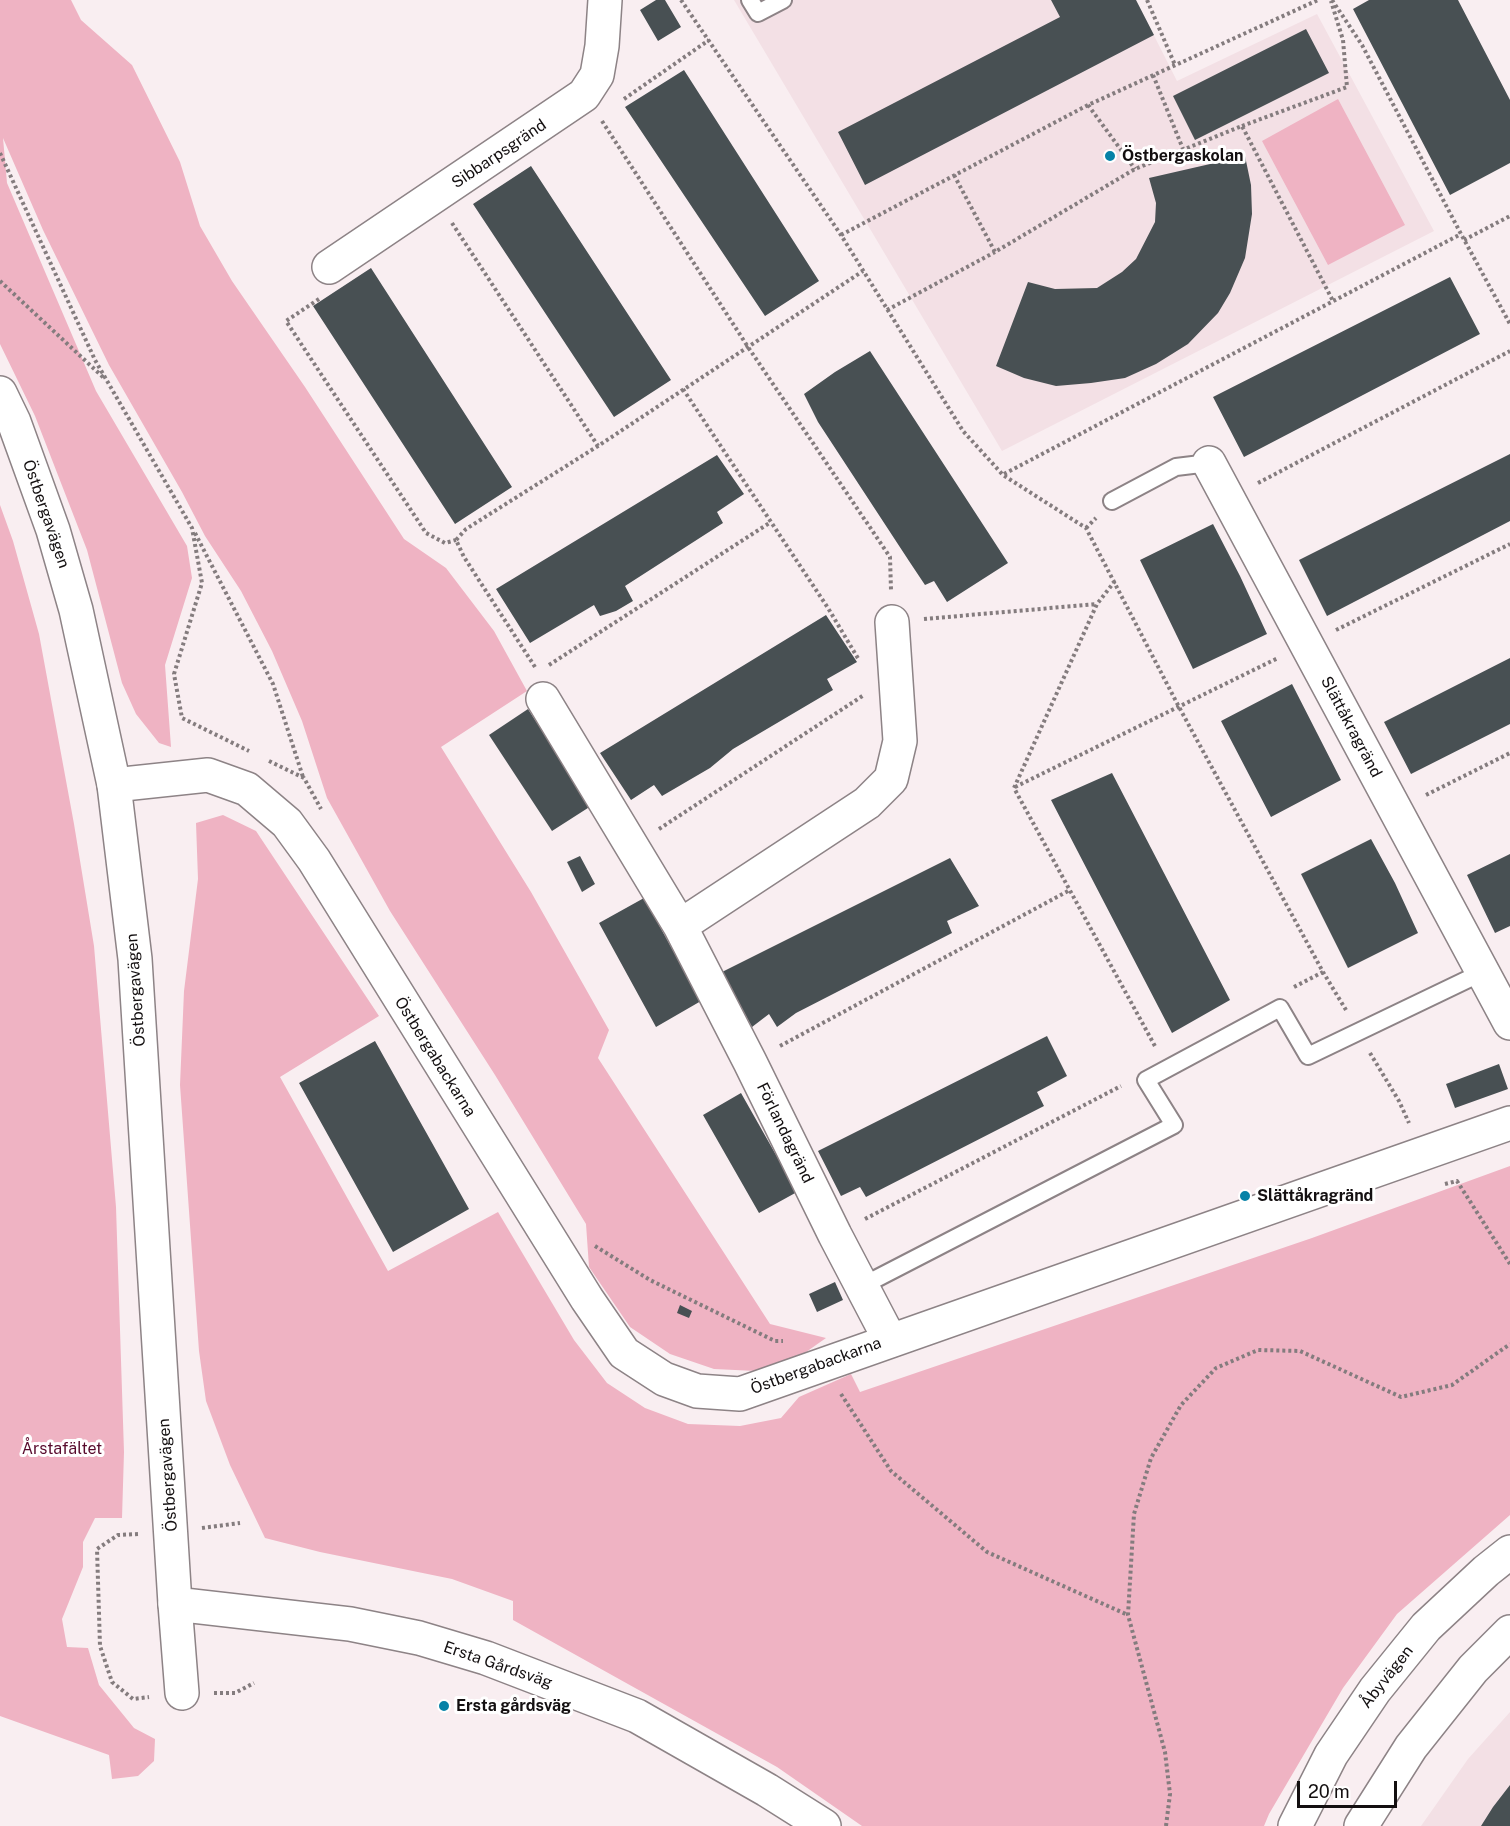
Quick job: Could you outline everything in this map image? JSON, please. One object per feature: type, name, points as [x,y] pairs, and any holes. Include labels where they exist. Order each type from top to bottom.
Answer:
[{"type":"street","name":"Sibbarpsgränd","points":[[327,282],[435,197],[584,96],[597,75],[602,46],[605,0]]},
{"type":"street","name":"Östbergavägen","points":[[0,393],[14,422],[53,530],[76,610],[114,785],[135,959],[182,1693]]},
{"type":"street","name":"Slättåkragränd","points":[[1209,463],[1510,1023]]},
{"type":"street","points":[[680,926],[867,803],[891,779],[900,741],[886,682],[892,622]]},
{"type":"street","name":"Förlandagränd","points":[[541,685],[631,847],[680,926],[890,1340]]},
{"type":"street","name":"Östbergabackarna","points":[[114,785],[208,775],[247,789],[286,823],[314,860],[587,1299],[624,1353],[664,1379],[697,1391],[740,1394],[823,1366],[1418,1145],[1510,1123]]},
{"type":"street","name":"Åbyvägen","points":[[1295,1826],[1331,1755],[1375,1690],[1426,1627],[1486,1571],[1510,1552]]},
{"type":"street","name":"Ersta Gårdsväg","points":[[175,1604],[350,1624],[418,1638],[486,1658],[637,1716],[767,1790],[824,1826]]},
{"type":"street","points":[[1361,1826],[1411,1747],[1473,1669],[1510,1632]]},
{"type":"lane","points":[[750,0],[758,13],[783,0]]},
{"type":"lane","points":[[1112,501],[1176,467],[1209,463]]},
{"type":"lane","points":[[862,1286],[1173,1125],[1146,1080],[1280,1008],[1308,1056],[1483,972]]},
{"type":"path","points":[[681,0],[841,235],[963,431],[1004,475],[1086,528],[1179,707],[1323,972],[1399,1101],[1418,1145],[1429,1188],[1457,1181],[1510,1264]]},
{"type":"path","points":[[1148,0],[1175,65]]},
{"type":"path","points":[[841,235],[1088,105],[1318,0]]},
{"type":"path","points":[[887,310],[995,252],[1135,169],[1347,87],[1343,40],[1331,0]]},
{"type":"path","points":[[1331,0],[1362,45],[1510,324]]},
{"type":"path","points":[[1153,75],[1183,150]]},
{"type":"path","points":[[584,96],[748,347],[890,557],[892,622]]},
{"type":"path","points":[[1088,105],[1135,169]]},
{"type":"path","points":[[1242,126],[1333,302]]},
{"type":"path","points":[[0,153],[96,360],[192,528],[273,684],[304,778],[327,819]]},
{"type":"path","points":[[954,175],[995,252]]},
{"type":"path","points":[[435,197],[598,446]]},
{"type":"path","points":[[1464,240],[1510,216]]},
{"type":"path","points":[[1004,475],[1461,234]]},
{"type":"path","points":[[327,282],[286,321],[426,533],[445,543],[456,540],[466,529],[598,446],[863,271]]},
{"type":"path","points":[[0,281],[110,384]]},
{"type":"path","points":[[1228,499],[1510,351]]},
{"type":"path","points":[[631,847],[886,682],[828,608],[683,389]]},
{"type":"path","points":[[456,540],[541,685],[771,522]]},
{"type":"path","points":[[192,528],[202,583],[174,674],[182,718],[253,753]]},
{"type":"path","points":[[1014,788],[1510,544]]},
{"type":"path","points":[[1014,788],[1097,604],[1115,581]]},
{"type":"path","points":[[963,616],[1097,604]]},
{"type":"path","points":[[1396,810],[1510,753]]},
{"type":"path","points":[[263,758],[304,778]]},
{"type":"path","points":[[1014,788],[1160,1056]]},
{"type":"path","points":[[750,1062],[1070,890]]},
{"type":"path","points":[[1293,988],[1323,972]]},
{"type":"path","points":[[835,1234],[1115,1091],[1124,1084]]},
{"type":"path","points":[[588,1242],[650,1280],[775,1341],[786,1341]]},
{"type":"path","points":[[1166,1826],[1170,1794],[1164,1752],[1128,1615],[1134,1514],[1151,1458],[1181,1405],[1216,1368],[1258,1350],[1300,1351],[1401,1397],[1452,1385],[1510,1344]]},
{"type":"path","points":[[823,1366],[891,1471],[987,1552],[1128,1615]]},
{"type":"path","points":[[172,1532],[118,1535],[97,1549],[100,1646],[112,1682],[132,1699],[182,1693],[235,1694],[254,1683]]},
{"type":"shaded area","name":"Östbergaskolan","points":[[734,0],[1136,0],[1177,81],[1317,14],[1434,231],[1002,451]]},
{"type":"shaded area","points":[[1510,1712],[1510,1826],[1421,1826],[1468,1759]]},
{"type":"green space","points":[[0,0],[71,0],[81,20],[132,65],[180,162],[200,226],[232,281],[305,387],[404,539],[446,568],[494,631],[527,691],[441,747],[531,892],[609,1030],[598,1058],[770,1324],[826,1338],[789,1364],[756,1371],[714,1369],[670,1354],[630,1327],[589,1267],[586,1224],[495,1075],[390,911],[327,798],[302,721],[272,651],[241,591],[205,536],[109,365],[43,230],[3,138],[7,183],[96,391],[187,546],[192,578],[165,665],[171,747],[159,743],[136,714],[122,683],[87,550],[35,416],[0,344]]},
{"type":"green space","points":[[1338,99],[1405,225],[1328,265],[1262,141]]},
{"type":"green space","name":"Årstafältet","points":[[0,505],[13,541],[39,634],[94,946],[116,1207],[124,1452],[122,1518],[95,1518],[83,1542],[83,1567],[62,1619],[67,1647],[88,1648],[99,1685],[134,1728],[155,1739],[154,1761],[138,1776],[112,1779],[109,1755],[0,1716]]},
{"type":"green space","points":[[223,815],[256,831],[379,1016],[280,1077],[388,1271],[498,1212],[574,1340],[607,1383],[645,1408],[688,1424],[740,1426],[781,1418],[799,1397],[851,1374],[860,1392],[1312,1238],[1510,1166],[1510,1515],[1397,1614],[1343,1688],[1264,1826],[862,1826],[777,1767],[513,1620],[513,1601],[452,1579],[320,1552],[265,1538],[230,1465],[206,1401],[199,1351],[180,1085],[184,991],[198,879],[196,823]]},
{"type":"building","points":[[656,0],[665,0],[681,27],[658,41],[640,10]]},
{"type":"building","points":[[1051,0],[1136,0],[1154,35],[865,185],[838,132],[1060,17]]},
{"type":"building","points":[[1369,0],[1458,0],[1510,100],[1510,163],[1450,195],[1353,9]]},
{"type":"building","points":[[1306,29],[1329,73],[1195,140],[1173,96]]},
{"type":"building","points":[[684,70],[819,281],[765,316],[625,107]]},
{"type":"building","points":[[1245,156],[1251,185],[1252,214],[1245,258],[1230,293],[1218,313],[1188,344],[1156,364],[1125,378],[1091,383],[1056,386],[1024,378],[996,366],[1028,282],[1055,289],[1097,288],[1122,272],[1136,259],[1155,222],[1156,203],[1149,178]]},
{"type":"building","points":[[531,166],[671,380],[614,417],[473,204]]},
{"type":"building","points":[[371,268],[512,487],[455,524],[313,306]]},
{"type":"building","points":[[1450,277],[1480,334],[1244,457],[1213,397]]},
{"type":"building","points":[[870,351],[1008,563],[947,602],[934,581],[925,585],[818,422],[804,394]]},
{"type":"building","points":[[1510,454],[1510,521],[1327,616],[1299,560]]},
{"type":"building","points":[[717,455],[744,494],[717,512],[723,523],[625,586],[633,601],[616,611],[600,616],[594,605],[530,643],[496,589]]},
{"type":"building","points":[[1213,524],[1267,634],[1193,669],[1140,560]]},
{"type":"building","points":[[826,615],[857,662],[827,679],[833,690],[733,749],[710,768],[662,796],[654,785],[631,800],[600,753]]},
{"type":"building","points":[[1510,658],[1510,724],[1411,774],[1384,722]]},
{"type":"building","points":[[1292,684],[1341,780],[1271,817],[1221,721]]},
{"type":"building","points":[[528,709],[591,806],[552,831],[489,735]]},
{"type":"building","points":[[1112,773],[1230,1000],[1172,1033],[1051,800]]},
{"type":"building","points":[[1371,839],[1418,933],[1348,968],[1301,874]]},
{"type":"building","points":[[1510,854],[1510,926],[1495,933],[1467,875]]},
{"type":"building","points":[[580,856],[595,884],[582,892],[567,862]]},
{"type":"building","points":[[950,858],[979,906],[947,921],[952,933],[796,1013],[777,1027],[769,1014],[752,1027],[722,972]]},
{"type":"building","points":[[644,898],[701,1001],[656,1027],[599,923]]},
{"type":"building","points":[[1047,1036],[1067,1076],[1037,1092],[1044,1106],[866,1197],[860,1187],[841,1196],[818,1151]]},
{"type":"building","points":[[375,1041],[469,1209],[393,1252],[299,1083]]},
{"type":"building","points":[[1499,1064],[1508,1089],[1455,1108],[1446,1084]]},
{"type":"building","points":[[741,1093],[797,1192],[759,1213],[703,1115]]},
{"type":"building","points":[[835,1282],[843,1300],[817,1312],[809,1294]]},
{"type":"building","points":[[680,1305],[692,1311],[689,1318],[677,1313]]},
{"type":"building","points":[[1510,1785],[1510,1826],[1481,1826],[1493,1807]]},
{"type":"place","name":"Östbergaskolan","points":[[1110,156]]},
{"type":"place","name":"Slättåkragränd","points":[[1245,1196]]},
{"type":"place","name":"Ersta gårdsväg","points":[[444,1706]]}]
